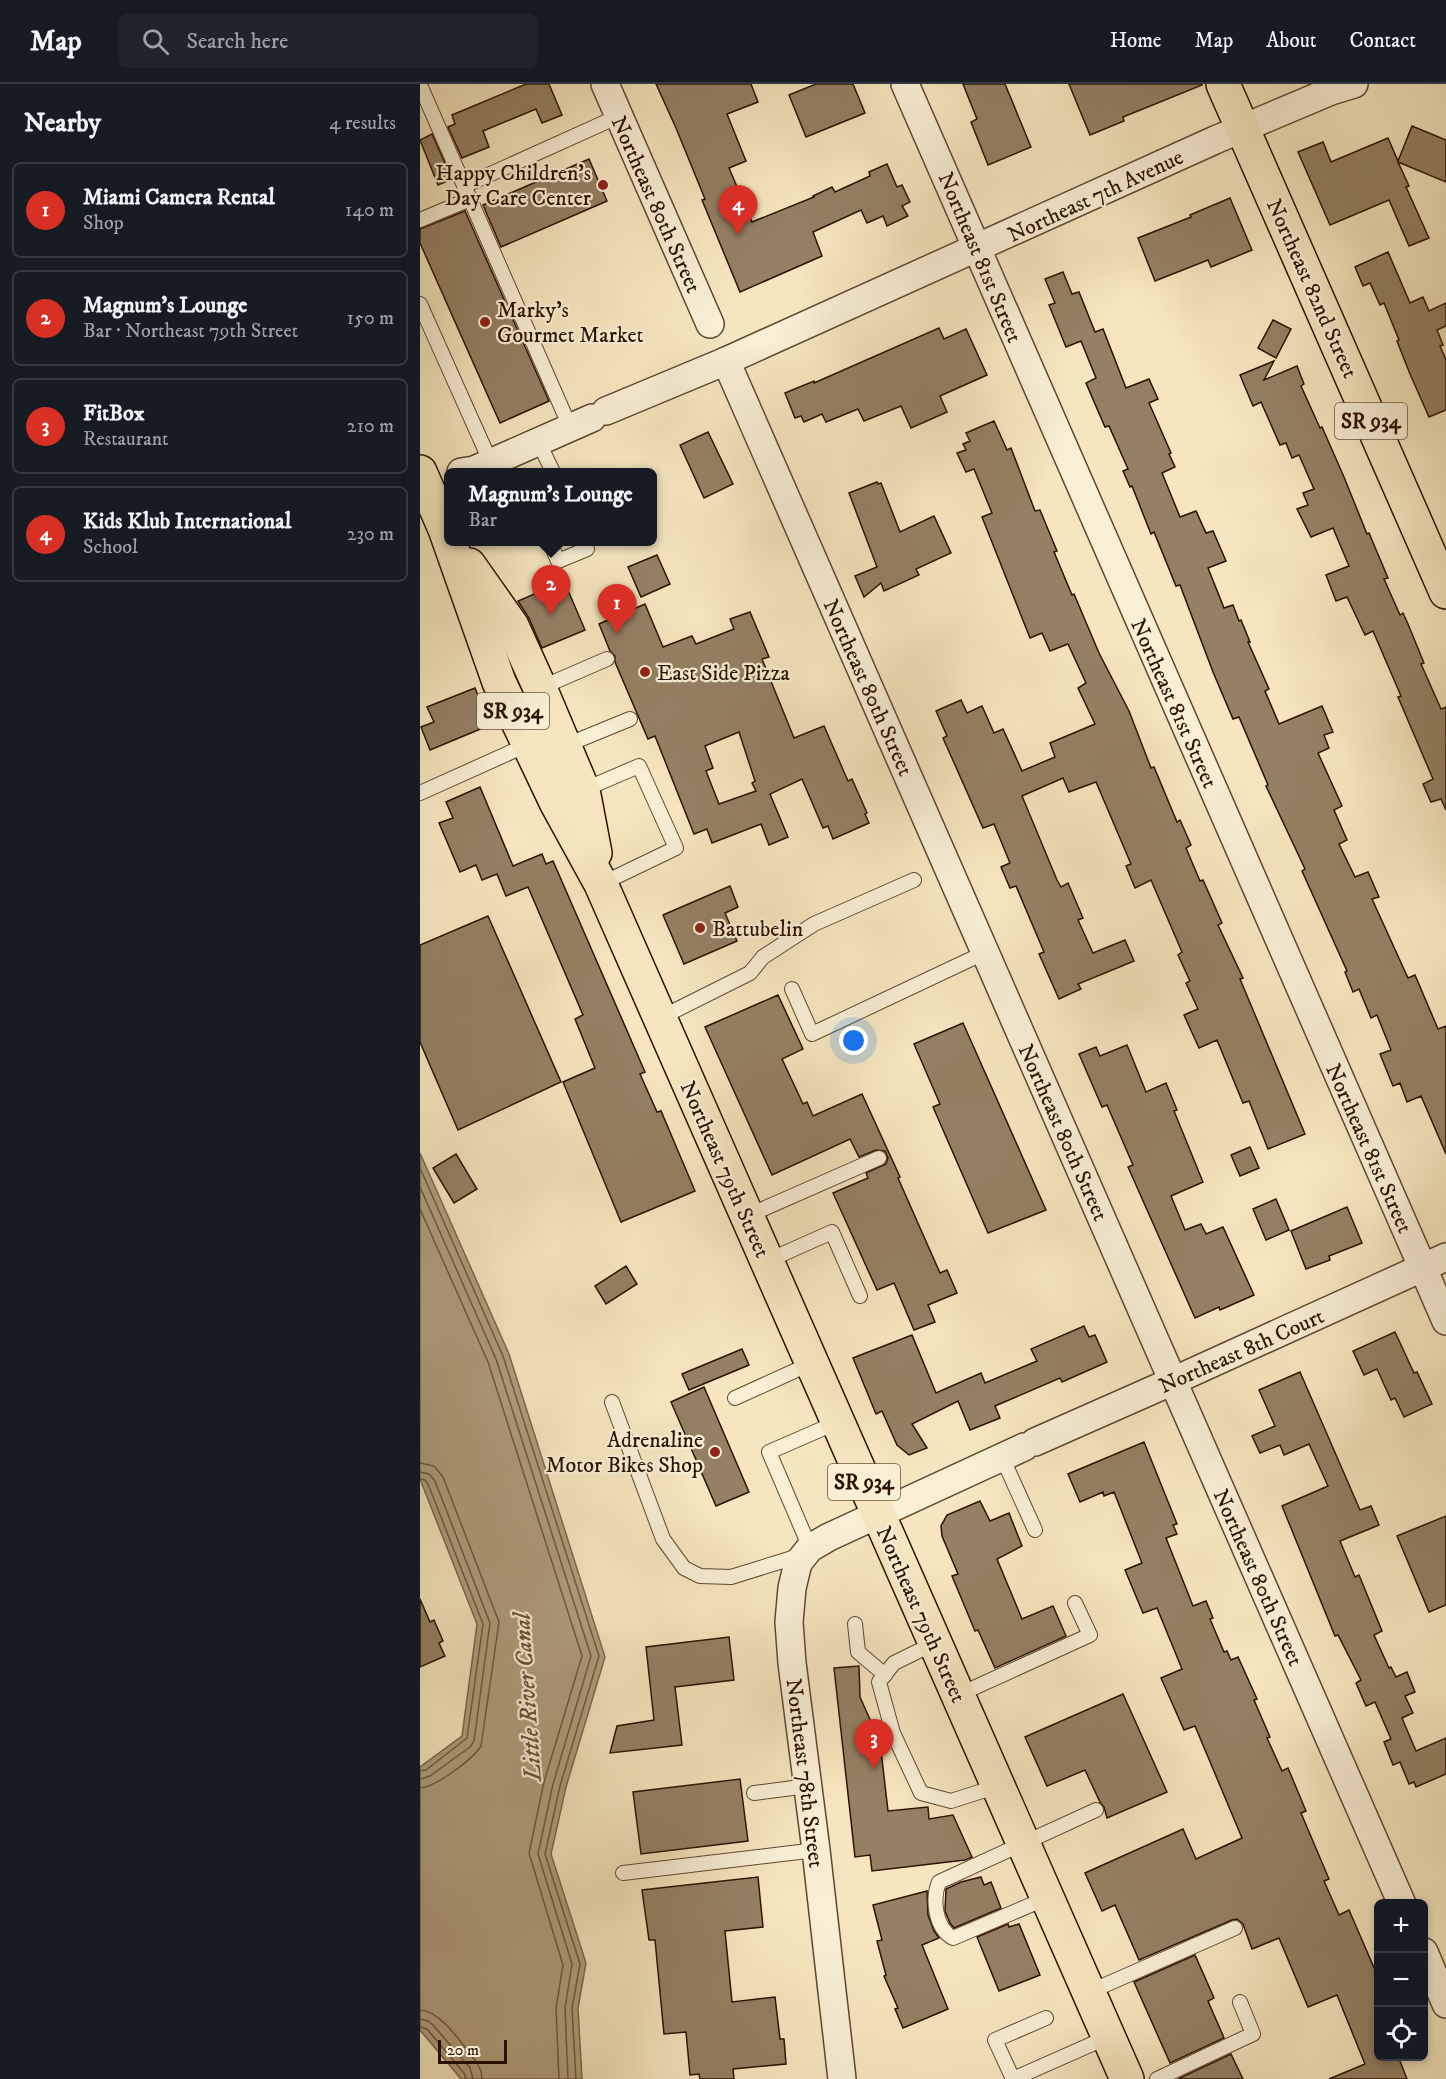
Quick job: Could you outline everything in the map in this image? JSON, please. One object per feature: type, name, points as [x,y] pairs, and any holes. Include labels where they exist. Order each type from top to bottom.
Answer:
[{"type":"main road","name":"Northeast 82nd Street","points":[[1223,84],[1446,592]]},
{"type":"main road","name":"Northeast 79th Street","points":[[428,476],[444,522]]},
{"type":"main road","name":"Northeast 79th Street","points":[[452,546],[499,682],[556,802],[601,884],[1128,2079]]},
{"type":"main road","name":"Northeast 79th Street","points":[[456,546],[512,626],[540,688],[583,790],[601,884]]},
{"type":"street","name":"Northeast 80th Street","points":[[604,84],[710,324]]},
{"type":"street","name":"Northeast 81st Street","points":[[905,84],[1434,1263],[1446,1321]]},
{"type":"street","name":"Northeast 7th Avenue","points":[[479,468],[978,249],[1243,128],[1331,91],[1354,84]]},
{"type":"street","name":"Northeast 80th Street","points":[[726,361],[1400,1899]]},
{"type":"street","name":"Northeast 8th Court","points":[[878,1514],[1434,1263]]},
{"type":"street","points":[[807,1551],[878,1514]]},
{"type":"street","name":"Northeast 78th Street","points":[[807,1551],[795,1573],[789,1622],[842,2079]]},
{"type":"street","points":[[1424,1953],[1446,2004]]},
{"type":"lane","points":[[420,85],[467,192],[589,419]]},
{"type":"lane","points":[[420,220],[467,192],[619,116]]},
{"type":"lane","points":[[420,304],[491,463]]},
{"type":"lane","points":[[538,441],[551,468]]},
{"type":"lane","points":[[552,546],[558,561],[587,549],[585,546]]},
{"type":"lane","points":[[540,688],[607,659]]},
{"type":"lane","points":[[564,746],[630,719]]},
{"type":"lane","points":[[420,793],[529,744]]},
{"type":"lane","points":[[583,790],[639,766],[676,848],[601,884]]},
{"type":"lane","points":[[660,1018],[750,973],[763,957],[814,924],[914,880]]},
{"type":"lane","points":[[792,989],[812,1034],[986,952]]},
{"type":"lane","points":[[747,1216],[879,1158]]},
{"type":"lane","points":[[767,1261],[832,1232],[860,1296]]},
{"type":"lane","points":[[735,1398],[812,1363]]},
{"type":"lane","points":[[612,1402],[663,1539],[684,1568],[700,1576],[731,1577],[807,1551],[769,1452],[838,1422]]},
{"type":"lane","points":[[1020,1449],[1035,1530]]},
{"type":"lane","points":[[958,1695],[1090,1635],[1075,1603]]},
{"type":"lane","points":[[855,1624],[858,1652],[885,1675]]},
{"type":"lane","points":[[935,1643],[894,1663],[879,1682],[893,1734],[921,1792],[951,1801],[998,1786]]},
{"type":"lane","points":[[754,1793],[808,1786]]},
{"type":"lane","points":[[1047,1898],[953,1938],[946,1934],[940,1922],[934,1894],[939,1882],[1096,1810]]},
{"type":"lane","points":[[623,1873],[816,1850]]},
{"type":"lane","points":[[1089,1992],[1235,1928]]},
{"type":"lane","points":[[1157,2079],[1253,2034],[1240,2002]]},
{"type":"lane","points":[[1046,2018],[995,2040],[1013,2079],[1108,2037]]},
{"type":"water","name":"Little River Canal","points":[[420,1153],[509,1354],[605,1657],[566,1787],[551,1854],[586,1963],[578,2008],[582,2079],[461,2079],[420,2030],[420,1767],[462,1736],[477,1624],[420,1479]]},
{"type":"building","points":[[526,84],[549,84],[562,115],[542,123],[536,109],[483,131],[489,147],[462,158],[448,127],[455,124],[452,115]]},
{"type":"building","points":[[656,84],[751,84],[758,102],[727,114],[746,161],[729,168],[752,222],[814,197],[832,187],[835,192],[870,176],[869,172],[887,164],[897,187],[902,185],[910,202],[902,206],[908,216],[887,226],[883,216],[867,223],[861,210],[813,232],[822,256],[740,292],[702,200],[705,199]]},
{"type":"building","points":[[816,84],[853,84],[865,113],[806,137],[789,95]]},
{"type":"building","points":[[963,84],[1005,84],[1031,147],[988,165],[971,122],[977,119]]},
{"type":"building","points":[[1069,84],[1202,85],[1123,117],[1124,121],[1090,135]]},
{"type":"building","points":[[1412,126],[1446,140],[1446,182],[1398,162],[1409,186],[1406,187],[1429,238],[1409,246],[1389,200],[1330,225],[1298,152],[1323,142],[1331,162],[1388,138],[1398,161]]},
{"type":"building","points":[[432,134],[452,179],[438,185],[420,140]]},
{"type":"building","points":[[589,159],[607,201],[501,247],[483,205]]},
{"type":"building","points":[[1230,198],[1252,250],[1211,267],[1208,260],[1155,281],[1138,238],[1191,217],[1190,215]]},
{"type":"building","name":"Marky's Gourmet Market","points":[[465,211],[549,401],[500,423],[420,243],[420,229]]},
{"type":"building","points":[[1388,252],[1410,303],[1423,297],[1429,311],[1446,303],[1446,326],[1437,330],[1446,360],[1446,410],[1429,417],[1410,374],[1384,303],[1380,305],[1370,283],[1363,286],[1355,267]]},
{"type":"building","points":[[1063,272],[1072,294],[1079,292],[1095,332],[1103,329],[1126,388],[1149,379],[1158,399],[1149,403],[1175,467],[1162,473],[1180,517],[1196,511],[1206,533],[1213,531],[1226,561],[1208,568],[1224,608],[1233,605],[1239,621],[1241,620],[1269,689],[1265,691],[1279,724],[1322,706],[1333,732],[1324,735],[1329,748],[1318,753],[1342,806],[1334,810],[1347,840],[1339,844],[1355,877],[1368,872],[1379,897],[1372,899],[1408,978],[1415,975],[1438,1029],[1446,1026],[1446,1154],[1421,1096],[1407,1102],[1400,1083],[1393,1086],[1380,1054],[1391,1050],[1377,1015],[1371,1018],[1359,989],[1353,992],[1345,972],[1347,971],[1302,871],[1305,869],[1266,786],[1268,785],[1239,717],[1233,719],[1180,585],[1176,586],[1154,532],[1151,534],[1132,486],[1130,487],[1123,471],[1128,469],[1109,426],[1105,427],[1086,383],[1096,378],[1081,341],[1066,347],[1049,305],[1055,303],[1045,279]]},
{"type":"building","points":[[1273,320],[1291,329],[1276,358],[1258,348]]},
{"type":"building","points":[[939,328],[944,339],[966,329],[987,375],[940,396],[947,412],[911,428],[901,406],[864,421],[858,409],[826,422],[822,414],[804,422],[801,416],[795,418],[785,393],[814,381],[814,383]]},
{"type":"building","points":[[1274,361],[1264,380],[1297,366],[1304,384],[1301,386],[1320,428],[1322,427],[1367,534],[1369,533],[1388,578],[1384,579],[1400,615],[1403,613],[1424,663],[1421,664],[1441,709],[1446,707],[1446,810],[1441,799],[1431,802],[1423,784],[1433,779],[1373,631],[1365,635],[1347,597],[1336,601],[1326,575],[1349,566],[1333,528],[1311,537],[1297,509],[1308,505],[1303,493],[1314,489],[1299,455],[1292,458],[1286,443],[1280,445],[1261,402],[1253,406],[1240,375]]},
{"type":"building","points":[[994,421],[1007,450],[1011,448],[1035,511],[1040,510],[1072,595],[1074,594],[1099,653],[1129,711],[1151,768],[1154,767],[1177,822],[1180,820],[1191,845],[1186,848],[1222,923],[1218,925],[1243,978],[1240,979],[1305,1134],[1268,1149],[1249,1101],[1243,1103],[1217,1040],[1199,1048],[1184,1015],[1198,1009],[1186,983],[1190,981],[1178,955],[1182,952],[1151,880],[1135,888],[1126,866],[1131,864],[1096,782],[1069,792],[1063,778],[1022,796],[1057,880],[1061,887],[1068,883],[1083,918],[1078,920],[1093,953],[1125,940],[1134,961],[1078,984],[1081,989],[1059,999],[1039,954],[1044,952],[1016,886],[1010,888],[1001,867],[1010,863],[994,824],[983,828],[943,738],[947,736],[936,711],[961,700],[967,713],[982,706],[994,733],[1003,729],[1022,771],[1055,757],[1050,743],[1095,724],[1078,688],[1086,683],[1068,644],[1050,651],[1042,633],[1030,638],[982,517],[992,513],[974,469],[966,472],[957,453],[966,450],[963,444],[970,441],[966,433]]},
{"type":"building","points":[[708,432],[733,484],[704,498],[680,445]]},
{"type":"building","points":[[877,482],[881,483],[900,532],[934,516],[951,553],[916,569],[919,575],[884,591],[881,583],[864,597],[855,576],[877,567],[849,493]]},
{"type":"building","points":[[657,555],[670,584],[641,597],[628,567]]},
{"type":"building","points":[[564,581],[585,630],[542,648],[529,618],[518,601]]},
{"type":"building","points":[[645,604],[663,647],[692,636],[696,644],[734,629],[730,619],[750,612],[769,657],[762,659],[794,738],[824,726],[848,781],[852,779],[869,823],[833,839],[828,826],[823,828],[802,779],[770,794],[788,837],[769,845],[761,824],[712,843],[707,829],[694,834],[655,736],[648,739],[615,662],[615,656],[610,651],[599,624]],"holes":[[[739,732],[755,781],[752,783],[756,791],[719,804],[706,771],[713,768],[705,746]]]},
{"type":"building","points":[[475,688],[490,725],[430,750],[421,727],[434,722],[427,707]]},
{"type":"building","points":[[480,787],[513,866],[542,854],[546,864],[553,861],[645,1072],[640,1074],[657,1112],[661,1111],[695,1191],[621,1222],[563,1082],[595,1068],[575,1019],[583,1015],[528,887],[506,896],[497,874],[482,880],[476,865],[460,872],[439,823],[453,818],[446,802]]},
{"type":"building","name":"Battubelin","points":[[730,886],[738,907],[725,913],[737,941],[684,964],[663,915]]},
{"type":"building","points":[[488,916],[561,1082],[458,1130],[420,1042],[420,945]]},
{"type":"building","points":[[778,995],[803,1049],[782,1059],[803,1104],[807,1102],[813,1116],[862,1094],[940,1273],[947,1270],[957,1293],[928,1305],[935,1322],[914,1330],[894,1283],[877,1290],[833,1193],[868,1178],[866,1173],[886,1164],[888,1158],[885,1151],[876,1150],[859,1157],[850,1139],[772,1175],[705,1027]]},
{"type":"building","points":[[963,1023],[1046,1210],[988,1233],[933,1107],[940,1104],[914,1044]]},
{"type":"building","points":[[1127,1045],[1146,1092],[1166,1083],[1177,1110],[1174,1111],[1203,1182],[1171,1196],[1185,1230],[1201,1224],[1206,1234],[1223,1227],[1254,1295],[1195,1318],[1128,1167],[1133,1165],[1107,1105],[1102,1107],[1079,1054],[1096,1047],[1100,1056]]},
{"type":"building","points":[[1250,1147],[1259,1168],[1240,1176],[1231,1155]]},
{"type":"building","points":[[456,1154],[477,1189],[454,1203],[433,1168]]},
{"type":"building","points":[[1276,1199],[1289,1230],[1266,1240],[1253,1209]]},
{"type":"building","points":[[1347,1207],[1362,1243],[1329,1256],[1330,1260],[1306,1269],[1291,1231]]},
{"type":"building","points":[[626,1266],[637,1284],[606,1304],[595,1286]]},
{"type":"building","points":[[1084,1326],[1089,1337],[1095,1335],[1107,1362],[1062,1382],[1060,1378],[995,1406],[1000,1418],[970,1430],[958,1401],[912,1424],[927,1448],[909,1455],[897,1445],[882,1411],[876,1414],[853,1358],[912,1335],[936,1393],[981,1373],[985,1383],[1037,1361],[1031,1349]]},
{"type":"building","points":[[1395,1332],[1414,1373],[1417,1372],[1432,1404],[1404,1417],[1395,1398],[1391,1400],[1377,1369],[1364,1375],[1353,1351]]},
{"type":"building","points":[[742,1349],[749,1365],[689,1390],[682,1374]]},
{"type":"building","points":[[1300,1372],[1360,1510],[1371,1506],[1379,1525],[1340,1541],[1355,1577],[1359,1575],[1382,1631],[1374,1635],[1389,1668],[1391,1667],[1396,1677],[1407,1672],[1415,1692],[1405,1696],[1413,1713],[1402,1718],[1416,1751],[1446,1738],[1446,1774],[1416,1787],[1414,1782],[1409,1784],[1400,1762],[1393,1765],[1384,1742],[1391,1739],[1375,1702],[1366,1706],[1356,1683],[1361,1680],[1338,1635],[1335,1636],[1282,1506],[1328,1486],[1309,1444],[1284,1455],[1280,1445],[1260,1453],[1252,1436],[1275,1426],[1259,1390]]},
{"type":"building","points":[[704,1387],[749,1492],[716,1506],[671,1402]]},
{"type":"building","points":[[1144,1442],[1177,1524],[1173,1525],[1177,1534],[1166,1538],[1193,1606],[1206,1601],[1213,1618],[1210,1619],[1224,1652],[1227,1651],[1231,1660],[1238,1657],[1257,1699],[1254,1700],[1270,1737],[1267,1738],[1282,1771],[1288,1768],[1306,1811],[1301,1813],[1329,1879],[1324,1881],[1339,1915],[1349,1910],[1374,1968],[1374,2061],[1400,2061],[1407,2079],[1329,2079],[1365,2064],[1337,1995],[1308,2007],[1279,1938],[1252,1949],[1243,1924],[1237,1919],[1139,1960],[1115,1905],[1102,1911],[1085,1873],[1183,1829],[1196,1859],[1242,1838],[1195,1726],[1184,1730],[1161,1678],[1182,1669],[1157,1608],[1143,1613],[1125,1570],[1142,1563],[1114,1492],[1104,1496],[1103,1492],[1080,1502],[1068,1474]]},
{"type":"building","points":[[980,1501],[990,1521],[1009,1513],[1022,1546],[997,1559],[1022,1619],[1053,1606],[1066,1636],[995,1668],[978,1630],[975,1631],[952,1576],[958,1574],[942,1536],[941,1526],[947,1515]]},
{"type":"building","points":[[1446,1516],[1446,1605],[1429,1612],[1397,1536]]},
{"type":"building","points":[[420,1599],[430,1622],[434,1620],[443,1641],[439,1643],[445,1656],[420,1667]]},
{"type":"building","points":[[729,1637],[734,1680],[675,1687],[682,1745],[610,1753],[617,1726],[654,1720],[646,1647]]},
{"type":"building","points":[[859,1666],[860,1697],[880,1742],[888,1811],[928,1807],[929,1819],[953,1815],[972,1857],[965,1860],[872,1871],[870,1855],[855,1857],[834,1668]]},
{"type":"building","points":[[1123,1694],[1167,1792],[1107,1818],[1104,1807],[1085,1770],[1047,1786],[1025,1737]]},
{"type":"building","points":[[740,1779],[748,1841],[641,1854],[633,1792]]},
{"type":"building","points":[[758,1877],[763,1927],[725,1931],[732,2002],[775,1997],[780,2039],[784,2039],[786,2064],[733,2069],[734,2079],[700,2079],[699,2074],[690,2075],[686,2032],[664,2034],[655,1940],[649,1940],[642,1890]]},
{"type":"building","points":[[981,1877],[984,1885],[991,1882],[1001,1908],[954,1928],[945,1911],[946,1889]]},
{"type":"building","points":[[927,1891],[928,1915],[939,1938],[922,1945],[948,2009],[903,2028],[895,2009],[898,2008],[884,1976],[886,1975],[877,1941],[882,1940],[873,1905]]},
{"type":"building","points":[[1008,1924],[1009,1927],[1019,1924],[1040,1975],[999,1991],[977,1937]]},
{"type":"building","points":[[1195,1955],[1214,1998],[1208,2001],[1224,2038],[1170,2063],[1134,1982]]},
{"type":"building","points":[[1231,2054],[1243,2079],[1178,2079]]},
{"type":"place","name":"Happy Children's Day Care Center","points":[[603,185]]},
{"type":"place","name":"Kids Klub International","points":[[738,235]]},
{"type":"place","name":"Marky's Gourmet Market","points":[[485,322]]},
{"type":"place","name":"Magnum's Lounge","points":[[551,615]]},
{"type":"place","name":"Miami Camera Rental","points":[[617,634]]},
{"type":"place","name":"East Side Pizza","points":[[645,672]]},
{"type":"place","name":"Battubelin","points":[[700,928]]},
{"type":"place","name":"Adrenaline Motor Bikes Shop","points":[[715,1452]]},
{"type":"place","name":"FitBox","points":[[874,1769]]}]
